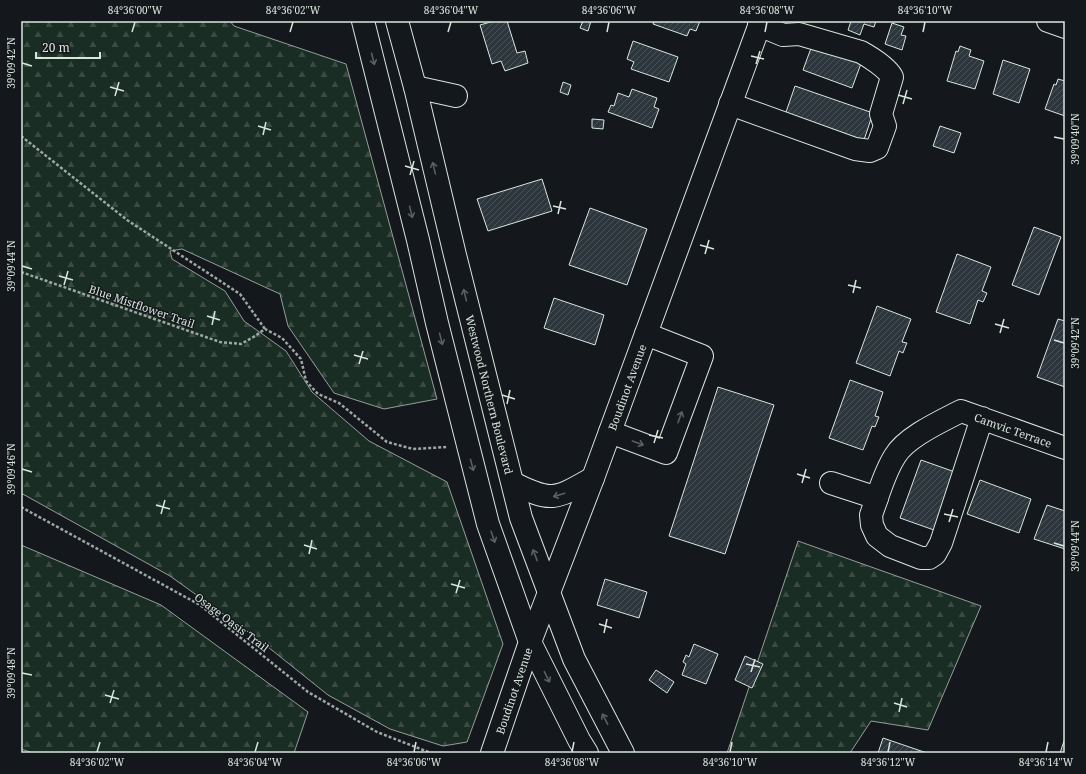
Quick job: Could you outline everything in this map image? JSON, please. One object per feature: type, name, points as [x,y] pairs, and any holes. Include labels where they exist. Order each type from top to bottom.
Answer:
[{"type":"main road","points":[[363,21],[488,524],[530,642],[587,753]]},
{"type":"main road","name":"Westwood Northern Boulevard","points":[[397,21],[415,87],[455,255],[521,518],[574,659],[623,753]]},
{"type":"main road","points":[[1048,21],[1065,27]]},
{"type":"main road","points":[[730,104],[855,149],[870,151],[877,148],[882,136],[885,126],[882,114],[892,77],[889,72],[868,55],[861,52],[799,34],[782,35],[760,23]]},
{"type":"main road","name":"Boudinot Avenue","points":[[492,753],[530,642],[593,478],[760,23]]},
{"type":"main road","points":[[382,94],[415,87],[456,96]]},
{"type":"main road","points":[[610,432],[666,453],[702,356],[646,334]]},
{"type":"main road","name":"Camvic Terrace","points":[[878,498],[895,455],[904,445],[925,431],[961,411],[1065,448]]},
{"type":"main road","points":[[830,483],[878,498],[871,515],[872,525],[877,536],[890,546],[921,558],[929,558],[935,554],[941,542],[982,418]]},
{"type":"main road","points":[[513,483],[541,496],[556,497],[571,491],[593,478]]},
{"type":"path","points":[[21,136],[127,220],[240,294],[265,329],[282,338],[301,359],[306,381],[318,394],[339,404],[387,442],[412,449],[468,446]]},
{"type":"path","name":"Blue Mistflower Trail","points":[[21,272],[220,342],[241,344],[265,329]]},
{"type":"path","name":"Osage Oasis Trail","points":[[21,507],[200,605],[308,692],[378,732],[431,753]]},
{"type":"green space","points":[[21,21],[230,21],[234,26],[346,64],[437,399],[384,409],[334,393],[288,326],[280,294],[182,249],[170,251],[172,259],[225,291],[244,321],[286,351],[312,392],[369,441],[447,482],[503,644],[467,742],[443,746],[390,729],[328,695],[258,639],[170,576],[21,493]]},
{"type":"green space","points":[[798,541],[981,606],[928,730],[871,721],[850,753],[727,753]]},
{"type":"green space","points":[[21,545],[161,605],[308,712],[294,753],[33,753],[21,749]]},
{"type":"building","points":[[494,21],[507,21],[517,53],[525,51],[528,63],[505,71],[501,61],[492,64],[480,25]]},
{"type":"building","points":[[583,21],[591,21],[588,31],[580,28]]},
{"type":"building","points":[[654,21],[700,21],[696,31],[690,29],[687,36],[653,24]]},
{"type":"building","points":[[851,21],[876,21],[874,27],[864,24],[860,35],[848,30]]},
{"type":"building","points":[[892,23],[904,27],[901,35],[906,36],[902,50],[885,44]]},
{"type":"building","points":[[814,40],[863,58],[852,88],[803,70]]},
{"type":"building","points":[[633,41],[678,57],[669,82],[631,69],[634,62],[627,59]]},
{"type":"building","points":[[960,46],[971,50],[969,56],[984,61],[975,89],[947,81],[956,51],[958,52]]},
{"type":"building","points":[[1003,60],[1030,69],[1019,103],[993,94]]},
{"type":"building","points":[[1058,79],[1065,81],[1065,116],[1045,109],[1054,84],[1056,85]]},
{"type":"building","points":[[563,82],[571,85],[568,95],[560,92]]},
{"type":"building","points":[[795,86],[873,113],[863,143],[785,115]]},
{"type":"building","points":[[632,89],[657,98],[654,107],[659,109],[652,128],[608,112],[611,105],[614,106],[618,93],[629,97]]},
{"type":"building","points":[[592,119],[604,120],[603,129],[592,128]]},
{"type":"building","points":[[940,126],[961,133],[954,153],[933,146]]},
{"type":"building","points":[[542,179],[552,211],[488,231],[477,199]]},
{"type":"building","points":[[590,208],[647,229],[627,285],[569,265]]},
{"type":"building","points":[[1034,227],[1061,237],[1039,295],[1012,285]]},
{"type":"building","points":[[957,254],[991,267],[982,291],[987,293],[983,302],[978,300],[970,324],[936,312]]},
{"type":"building","points":[[554,298],[604,315],[595,345],[544,328]]},
{"type":"building","points":[[877,306],[911,319],[902,342],[907,343],[903,353],[899,351],[890,376],[856,363]]},
{"type":"building","points":[[1058,319],[1065,321],[1065,387],[1037,377]]},
{"type":"building","points":[[850,380],[883,392],[875,416],[879,417],[875,427],[872,426],[863,450],[829,438]]},
{"type":"building","points":[[718,387],[774,405],[725,554],[669,536]]},
{"type":"building","points":[[921,460],[955,472],[934,530],[900,518]]},
{"type":"building","points":[[980,480],[1031,499],[1019,533],[967,514]]},
{"type":"building","points":[[1047,505],[1065,511],[1065,549],[1034,539]]},
{"type":"building","points":[[605,579],[647,592],[639,618],[597,605]]},
{"type":"building","points":[[694,644],[718,654],[706,684],[682,675],[686,664],[683,662],[686,655],[689,657]]},
{"type":"building","points":[[745,656],[763,664],[752,688],[735,680]]},
{"type":"building","points":[[656,670],[674,682],[667,693],[649,680]]},
{"type":"building","points":[[883,738],[927,753],[878,753]]},
{"type":"building","points":[[1065,738],[1065,753],[1060,753]]}]
